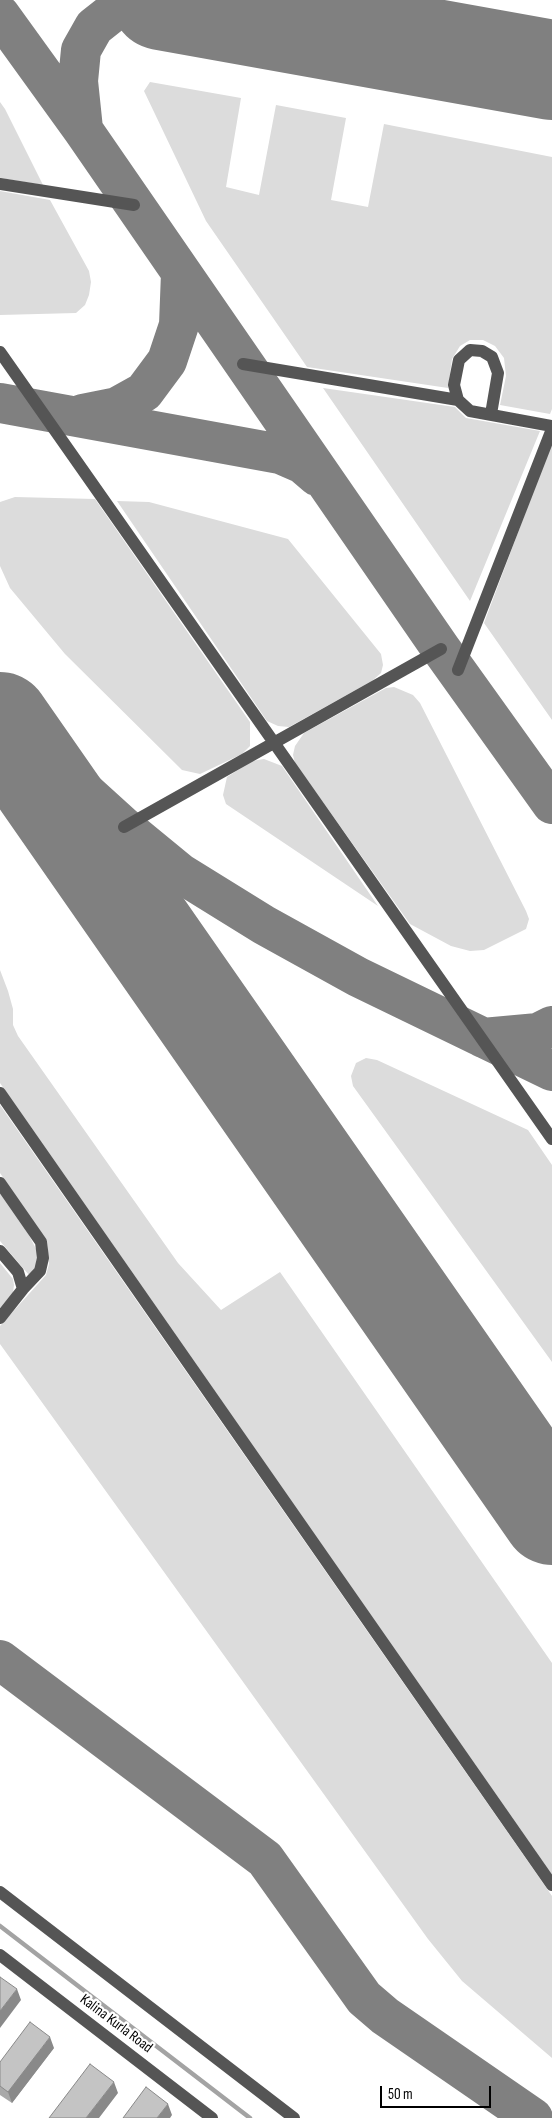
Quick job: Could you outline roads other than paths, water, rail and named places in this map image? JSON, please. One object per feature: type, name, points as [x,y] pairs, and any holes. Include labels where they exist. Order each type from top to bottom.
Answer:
[{"type":"street","points":[[0,184],[134,205]]},
{"type":"street","points":[[458,400],[454,384],[459,360],[470,350],[482,351],[492,357],[498,373],[490,414]]},
{"type":"street","points":[[0,352],[552,1138]]},
{"type":"street","points":[[243,364],[458,400],[470,411],[552,427],[458,670]]},
{"type":"street","points":[[124,828],[441,649]]},
{"type":"street","points":[[0,1093],[552,1885]]},
{"type":"street","points":[[0,1183],[41,1242],[43,1258],[40,1272],[23,1289],[0,1318]]},
{"type":"street","points":[[0,1251],[18,1272],[23,1289]]},
{"type":"street","points":[[0,1892],[294,2118]]},
{"type":"street","name":"Kalina Kurla Road","points":[[0,1955],[212,2118]]},
{"type":"waterway","points":[[0,1926],[250,2118]]}]
